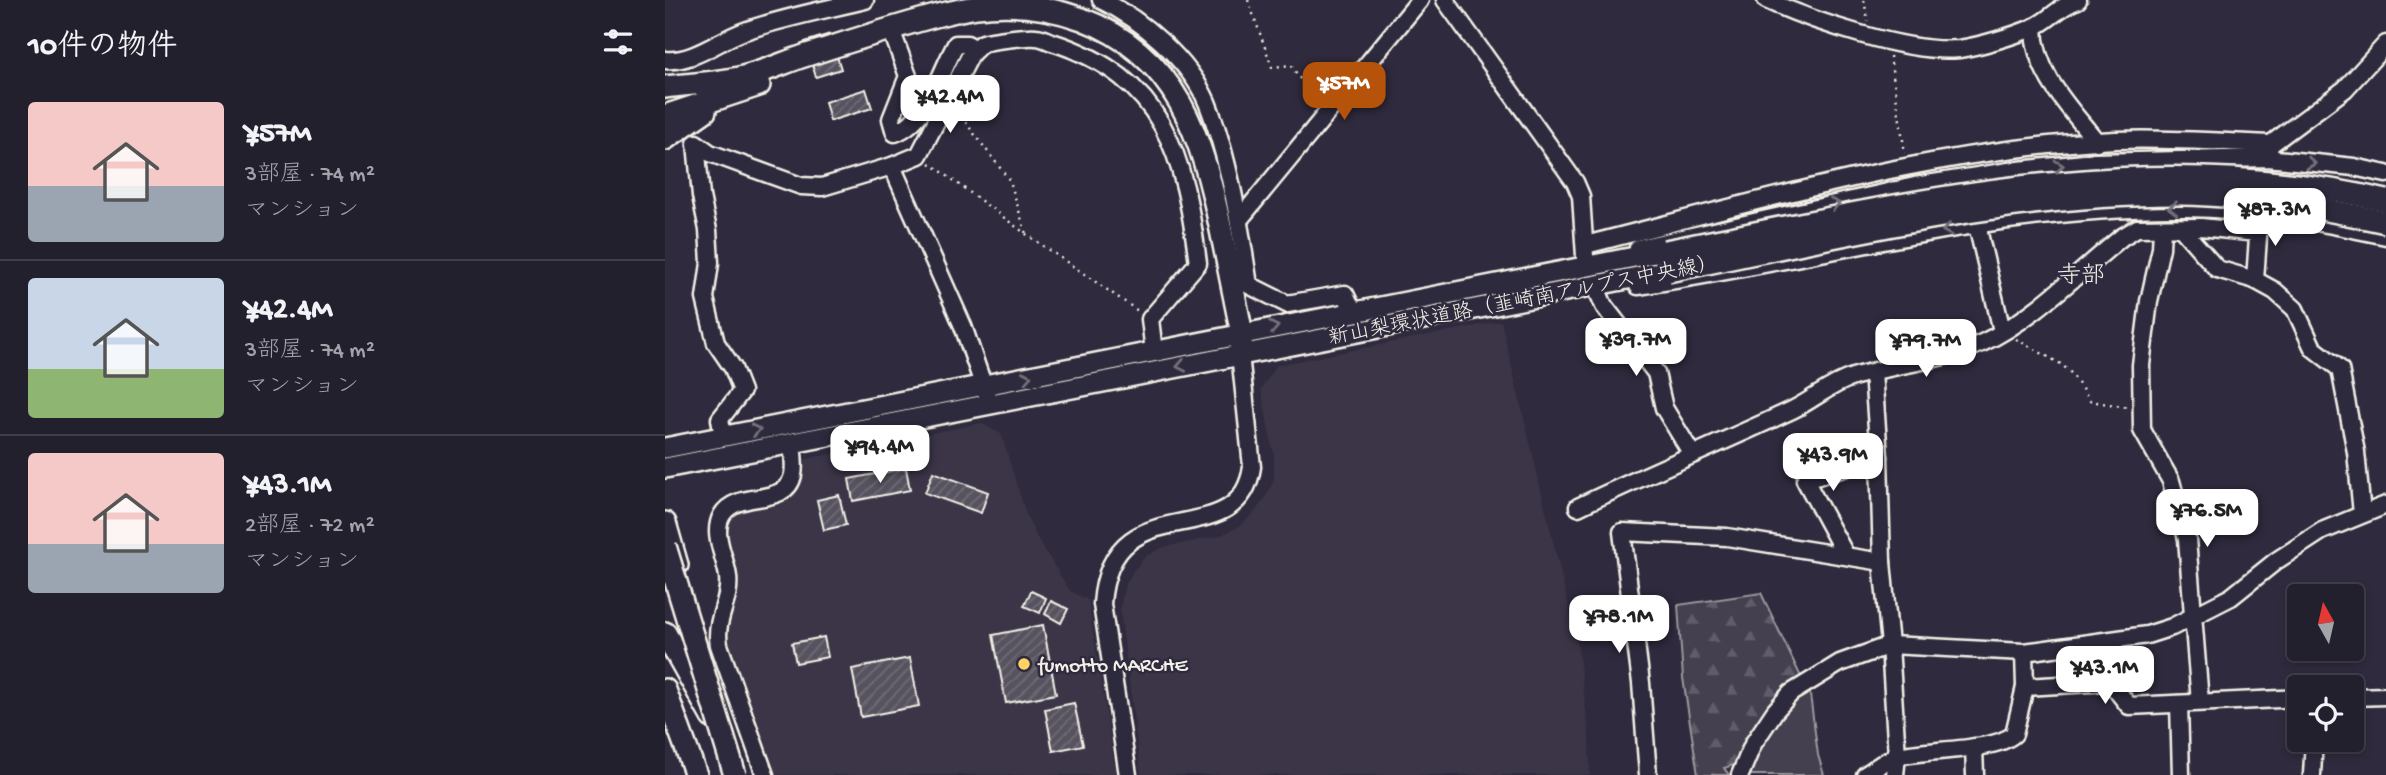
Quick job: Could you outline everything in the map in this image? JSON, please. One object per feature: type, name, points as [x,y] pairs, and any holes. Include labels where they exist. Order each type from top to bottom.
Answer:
[{"type":"highway","points":[[665,116],[742,84],[893,35],[949,12],[984,6],[1042,7],[1096,24],[1138,52],[1170,86],[1196,134],[1209,169],[1237,341]]},
{"type":"highway","points":[[669,71],[742,84]]},
{"type":"highway","points":[[665,102],[742,84]]},
{"type":"highway","points":[[665,139],[742,84]]},
{"type":"highway","name":"新山梨環状道路（韮崎南アルプス中央線）","points":[[1666,261],[1916,202],[2079,180],[2186,176],[2242,179],[2298,185],[2386,201]]},
{"type":"highway","name":"新山梨環状道路（韮崎南アルプス中央線）","points":[[1666,261],[1996,208],[2125,195],[2240,197],[2296,204],[2386,222]]},
{"type":"highway","points":[[665,523],[698,633],[711,698]]},
{"type":"highway","points":[[665,547],[734,775]]},
{"type":"highway","points":[[665,577],[734,775]]},
{"type":"highway","points":[[665,633],[741,775]]},
{"type":"highway","points":[[665,690],[696,775]]},
{"type":"main road","name":"新山梨環状道路（韮崎南アルプス中央線）","points":[[665,448],[986,395],[1459,291],[1666,261]]},
{"type":"main road","name":"新山梨環状道路（韮崎南アルプス中央線）","points":[[665,468],[792,443],[1154,352],[1416,320],[1666,261]]},
{"type":"street","points":[[669,71],[744,32],[865,0]]},
{"type":"street","points":[[1101,0],[1120,9],[1143,26],[1191,76],[1206,101],[1239,220],[1249,285],[1287,304],[1345,294],[1354,312]]},
{"type":"street","points":[[1239,220],[1420,0]]},
{"type":"street","points":[[1445,0],[1575,182],[1581,196],[1585,253]]},
{"type":"street","points":[[1766,0],[1784,9],[1910,47],[1960,49],[2034,27],[2069,2]]},
{"type":"street","points":[[2034,27],[2034,41],[2050,80],[2097,142]]},
{"type":"street","points":[[893,35],[908,76],[891,119],[895,133],[909,128],[940,83],[956,44],[967,44],[976,49]]},
{"type":"street","points":[[723,437],[720,419],[742,391],[733,368],[716,343],[705,298],[710,263],[708,230],[695,140],[710,153],[801,186],[821,187],[892,166],[919,155],[971,54],[982,44],[1035,37],[1099,60],[1119,74],[1152,107],[1168,133],[1193,223],[1198,262],[1150,319],[1154,352]]},
{"type":"street","points":[[1585,253],[1664,241],[1915,186],[2094,162],[2269,151],[2345,89],[2386,44]]},
{"type":"street","points":[[1459,291],[1851,177],[1975,154],[2097,142],[2172,140],[2269,151],[2386,174]]},
{"type":"street","points":[[2255,280],[2257,233],[2269,151]]},
{"type":"street","points":[[892,166],[963,326],[986,395]]},
{"type":"street","points":[[1416,320],[1678,280],[1977,225],[2118,209],[2188,208],[2260,213],[2338,225],[2386,236]]},
{"type":"street","points":[[1977,225],[2003,331]]},
{"type":"street","points":[[1579,508],[1795,409],[1827,388],[1852,377],[1954,353],[1983,343],[2022,320],[2122,237],[2137,228],[2201,227],[2257,233]]},
{"type":"street","points":[[2181,228],[2217,269],[2255,280],[2275,291],[2295,309],[2313,348],[2340,369],[2354,440],[2362,514]]},
{"type":"street","points":[[2162,229],[2141,365],[2142,430],[2171,481],[2187,539],[2200,702]]},
{"type":"street","points":[[1598,292],[1604,306],[1656,373],[1664,408],[1692,454]]},
{"type":"street","points":[[1128,775],[1103,604],[1106,578],[1117,555],[1140,534],[1154,527],[1224,512],[1244,494],[1250,482],[1252,467],[1237,341]]},
{"type":"street","points":[[1874,372],[1895,775]]},
{"type":"street","points":[[765,775],[716,632],[728,592],[729,578],[718,525],[722,514],[729,507],[778,493],[787,487],[793,478],[792,443]]},
{"type":"street","points":[[1845,554],[1805,480],[1879,457]]},
{"type":"street","points":[[1739,775],[1753,744],[1791,693],[1840,663],[1890,645],[2024,652],[2147,635],[2195,616],[2231,597],[2322,531],[2386,505]]},
{"type":"street","points":[[1648,775],[1641,683],[1622,531],[1727,537],[1882,562]]},
{"type":"street","points":[[1865,775],[1896,756],[1974,747],[2008,739],[2014,734],[2025,687],[2024,652]]},
{"type":"street","points":[[2025,687],[2110,682],[2129,706],[2287,698]]},
{"type":"street","points":[[2364,697],[2386,696]]},
{"type":"street","points":[[2179,704],[2181,775]]},
{"type":"street","points":[[1974,747],[1975,775]]},
{"type":"street","points":[[2312,775],[2313,752]]},
{"type":"path","points":[[1248,0],[1272,67],[1291,65],[1325,116]]},
{"type":"path","points":[[1864,0],[1870,35]]},
{"type":"path","points":[[1888,40],[1907,167]]},
{"type":"path","points":[[949,99],[1010,181],[1026,234]]},
{"type":"path","points":[[919,155],[1026,234],[1150,319]]},
{"type":"path","points":[[2003,331],[2060,364],[2072,374],[2090,401],[2141,409]]},
{"type":"shaded area","points":[[1501,321],[1577,642],[1589,733],[1590,775],[1141,775],[1120,610],[1124,588],[1133,571],[1146,556],[1164,547],[1219,536],[1238,527],[1266,497],[1274,479],[1274,456],[1261,389],[1277,365]]},
{"type":"shaded area","points":[[981,423],[1001,434],[1026,514],[1036,536],[1070,591],[1088,600],[1116,775],[773,775],[724,643],[726,530],[731,517],[745,508],[778,501],[801,460]]},
{"type":"green space","points":[[1761,593],[1802,679],[1743,747],[1736,764],[1724,768],[1729,775],[1698,775],[1683,678],[1678,605]]},
{"type":"green space","points":[[1809,687],[1818,755],[1824,775],[1740,775],[1775,711]]},
{"type":"building","points":[[830,34],[841,69],[816,77],[805,42]]},
{"type":"building","points":[[866,89],[872,108],[830,121],[825,102]]},
{"type":"building","points":[[906,468],[910,490],[853,501],[849,479]]},
{"type":"building","points":[[933,472],[988,492],[981,513],[925,493]]},
{"type":"building","points":[[839,495],[846,525],[824,530],[817,500]]},
{"type":"building","points":[[1031,591],[1046,598],[1040,613],[1024,606]]},
{"type":"building","points":[[1051,601],[1068,609],[1061,623],[1045,614]]},
{"type":"building","name":"fumotto MARCHE","points":[[1043,625],[1056,694],[1006,703],[993,635]]},
{"type":"building","points":[[824,637],[828,657],[796,663],[792,643]]},
{"type":"building","points":[[910,658],[919,706],[861,717],[852,669]]},
{"type":"building","points":[[1074,703],[1083,745],[1053,751],[1045,709]]},
{"type":"tunnel","points":[[673,76],[675,104],[693,137]]},
{"type":"place","name":"fumotto MARCHE","points":[[1024,664]]},
{"type":"district","name":"寺部","points":[[2081,274]]}]
